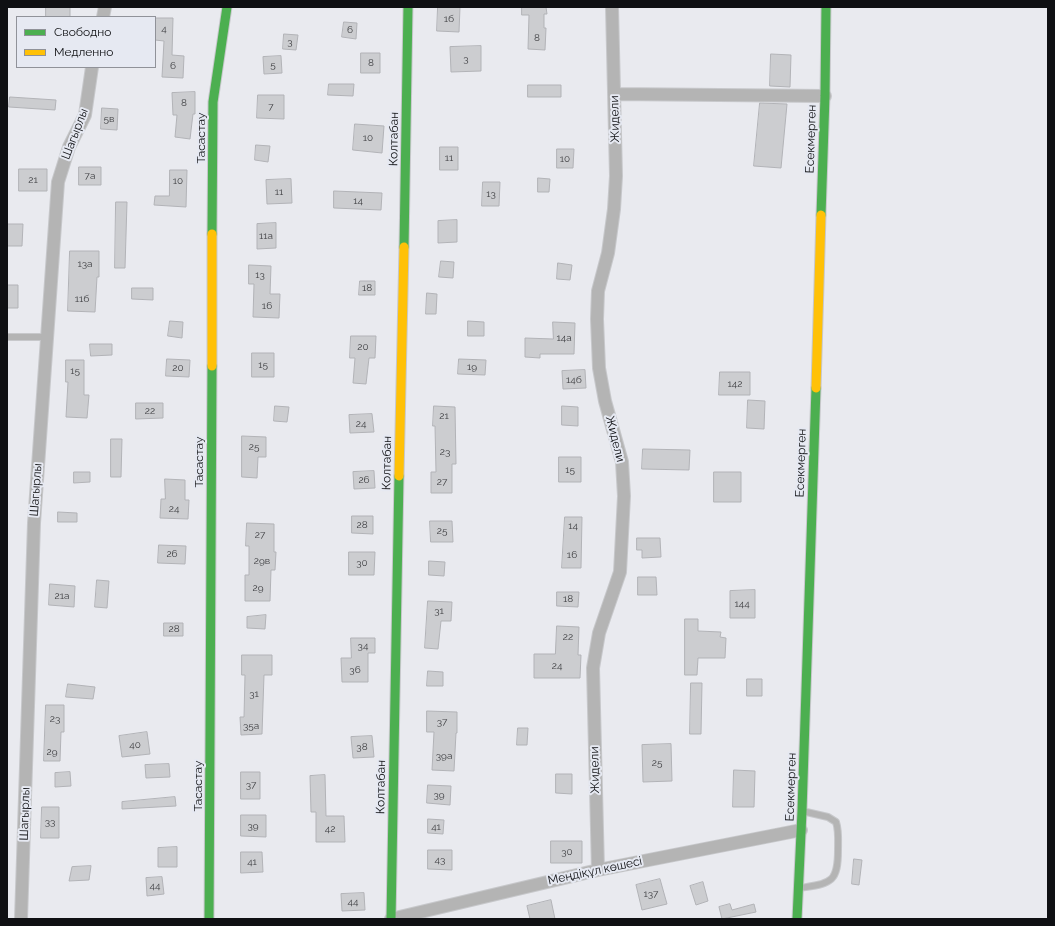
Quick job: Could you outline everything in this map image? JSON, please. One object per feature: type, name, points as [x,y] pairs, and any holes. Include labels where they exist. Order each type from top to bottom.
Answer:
[{"type":"street","name":"Тасастау","points":[[209,919],[214,102],[227,7]]},
{"type":"street","name":"Колтабан","points":[[391,919],[408,7]]},
{"type":"street","name":"Жидели","points":[[598,870],[593,668],[599,633],[620,572],[624,496],[622,462],[605,401],[599,368],[597,319],[598,291],[608,253],[614,209],[616,176],[612,7]]},
{"type":"street","name":"Eсекмерген","points":[[797,919],[802,811],[825,96],[826,7]]},
{"type":"street","name":"Шагырлы","points":[[21,919],[34,523],[58,182],[69,147],[85,114],[92,68]]},
{"type":"street","points":[[614,94],[825,96]]},
{"type":"street","name":"Меңдіқұл көшесі","points":[[391,919],[598,870],[801,830]]},
{"type":"lane","points":[[7,337],[47,337]]},
{"type":"lane","points":[[798,889],[819,885],[829,881],[834,876],[838,867],[838,828],[836,822],[828,817],[802,811]]},
{"type":"building","points":[[46,7],[70,7],[70,16],[46,16]]},
{"type":"building","points":[[438,7],[460,7],[459,32],[437,31]]},
{"type":"building","points":[[522,7],[546,7],[547,14],[544,14],[544,28],[546,28],[545,50],[528,49],[529,15],[522,15]]},
{"type":"building","points":[[156,18],[173,18],[172,55],[184,56],[183,78],[162,77],[164,41],[156,40]]},
{"type":"building","points":[[344,22],[357,23],[356,39],[342,37]]},
{"type":"building","points":[[284,34],[298,35],[296,50],[283,49]]},
{"type":"building","points":[[481,46],[481,71],[451,72],[450,47]]},
{"type":"building","points":[[361,53],[380,53],[380,73],[361,73]]},
{"type":"building","points":[[771,54],[791,55],[790,87],[770,86]]},
{"type":"building","points":[[281,56],[282,73],[264,74],[263,57]]},
{"type":"building","points":[[329,84],[354,84],[353,96],[328,95]]},
{"type":"building","points":[[528,85],[561,85],[561,97],[528,97]]},
{"type":"building","points":[[195,92],[195,114],[193,114],[190,139],[175,137],[177,115],[173,115],[172,93]]},
{"type":"building","points":[[258,95],[284,95],[284,119],[257,118]]},
{"type":"building","points":[[10,97],[56,100],[55,110],[9,107]]},
{"type":"building","points":[[760,103],[787,104],[781,168],[754,166]]},
{"type":"building","points":[[102,108],[118,109],[117,130],[101,129]]},
{"type":"building","points":[[355,124],[384,126],[382,153],[353,150]]},
{"type":"building","points":[[256,145],[270,146],[268,162],[255,160]]},
{"type":"building","points":[[440,147],[458,147],[458,170],[440,170]]},
{"type":"building","points":[[557,149],[574,149],[573,168],[557,168]]},
{"type":"building","points":[[79,167],[101,167],[101,185],[79,185]]},
{"type":"building","points":[[19,169],[47,169],[47,191],[19,191]]},
{"type":"building","points":[[170,170],[187,170],[186,207],[154,205],[155,196],[169,196]]},
{"type":"building","points":[[538,178],[550,179],[549,192],[538,192]]},
{"type":"building","points":[[291,179],[292,203],[267,204],[266,180]]},
{"type":"building","points":[[483,182],[500,182],[499,206],[482,206]]},
{"type":"building","points":[[334,191],[382,193],[381,210],[334,208]]},
{"type":"building","points":[[116,202],[127,202],[125,268],[115,268]]},
{"type":"building","points":[[457,220],[457,242],[438,243],[438,221]]},
{"type":"building","points":[[276,223],[276,248],[257,249],[257,224]]},
{"type":"building","points":[[7,224],[23,224],[22,246],[7,246]]},
{"type":"building","points":[[70,251],[99,251],[99,277],[97,277],[95,312],[68,311]]},
{"type":"building","points":[[441,261],[454,262],[453,278],[439,277]]},
{"type":"building","points":[[558,263],[572,265],[570,280],[557,279]]},
{"type":"building","points":[[249,265],[271,266],[270,294],[280,294],[279,318],[253,317],[254,284],[249,284]]},
{"type":"building","points":[[360,281],[375,281],[375,295],[359,295]]},
{"type":"building","points":[[7,285],[18,285],[18,308],[7,308]]},
{"type":"building","points":[[132,288],[153,288],[153,300],[132,299]]},
{"type":"building","points":[[427,293],[437,294],[436,314],[426,314]]},
{"type":"building","points":[[170,321],[183,322],[182,338],[168,336]]},
{"type":"building","points":[[468,321],[484,322],[484,336],[468,336]]},
{"type":"building","points":[[553,322],[575,323],[574,354],[540,354],[540,358],[525,357],[525,338],[553,339]]},
{"type":"building","points":[[351,336],[376,336],[375,358],[369,358],[366,384],[353,383],[355,358],[350,358]]},
{"type":"building","points":[[90,344],[112,344],[112,355],[91,356]]},
{"type":"building","points":[[252,353],[274,353],[274,377],[252,377]]},
{"type":"building","points":[[167,359],[190,360],[189,377],[166,376]]},
{"type":"building","points":[[459,359],[486,360],[485,375],[458,374]]},
{"type":"building","points":[[66,360],[84,360],[84,395],[89,395],[87,418],[66,417],[68,382],[66,382]]},
{"type":"building","points":[[585,370],[586,388],[563,389],[562,371]]},
{"type":"building","points":[[720,372],[750,372],[750,395],[719,395]]},
{"type":"building","points":[[748,400],[765,401],[764,429],[747,428]]},
{"type":"building","points":[[136,403],[163,403],[163,418],[136,419]]},
{"type":"building","points":[[275,406],[289,407],[287,422],[274,421]]},
{"type":"building","points":[[434,406],[455,407],[456,464],[452,464],[452,493],[431,493],[431,472],[436,472],[435,426],[433,426]]},
{"type":"building","points":[[562,406],[578,407],[578,426],[562,425]]},
{"type":"building","points":[[372,414],[374,432],[350,433],[349,415]]},
{"type":"building","points":[[242,436],[266,437],[266,457],[258,457],[257,478],[242,477]]},
{"type":"building","points":[[111,439],[122,439],[121,477],[111,477]]},
{"type":"building","points":[[643,449],[690,450],[689,470],[642,469]]},
{"type":"building","points":[[559,457],[581,457],[581,482],[559,482]]},
{"type":"building","points":[[374,471],[375,488],[354,489],[353,472]]},
{"type":"building","points":[[74,472],[90,472],[90,482],[74,483]]},
{"type":"building","points":[[714,472],[741,472],[741,502],[714,502]]},
{"type":"building","points":[[165,479],[185,480],[185,500],[189,500],[188,519],[160,518],[161,499],[165,499]]},
{"type":"building","points":[[58,512],[77,513],[77,522],[58,522]]},
{"type":"building","points":[[352,516],[373,516],[373,534],[352,533]]},
{"type":"building","points":[[565,517],[582,517],[581,568],[562,568]]},
{"type":"building","points":[[430,521],[452,521],[453,542],[431,542]]},
{"type":"building","points":[[247,523],[274,524],[274,552],[276,552],[275,570],[271,570],[270,601],[245,601],[245,575],[249,575],[249,546],[246,546]]},
{"type":"building","points":[[637,538],[660,538],[661,557],[642,558],[642,550],[637,550]]},
{"type":"building","points":[[159,545],[186,546],[185,564],[158,563]]},
{"type":"building","points":[[349,552],[375,552],[374,575],[349,575]]},
{"type":"building","points":[[429,561],[445,562],[444,576],[429,575]]},
{"type":"building","points":[[638,577],[656,577],[657,595],[638,595]]},
{"type":"building","points":[[97,580],[109,581],[107,608],[95,607]]},
{"type":"building","points":[[50,584],[75,586],[74,607],[49,605]]},
{"type":"building","points":[[755,590],[755,618],[730,618],[730,591]]},
{"type":"building","points":[[557,592],[579,592],[578,607],[557,606]]},
{"type":"building","points":[[428,601],[452,602],[451,621],[441,621],[438,649],[425,648]]},
{"type":"building","points":[[266,615],[265,629],[247,628],[247,617]]},
{"type":"building","points":[[685,619],[698,619],[698,631],[721,632],[720,637],[726,638],[725,658],[698,658],[697,675],[685,675]]},
{"type":"building","points":[[164,623],[183,623],[183,636],[164,636]]},
{"type":"building","points":[[557,626],[579,627],[578,655],[581,655],[580,678],[534,678],[534,654],[555,654]]},
{"type":"building","points":[[351,638],[375,638],[375,653],[368,653],[368,682],[342,682],[341,658],[351,658]]},
{"type":"building","points":[[242,655],[272,655],[272,675],[264,675],[262,734],[241,735],[240,717],[244,717],[245,675],[242,675]]},
{"type":"building","points":[[428,671],[443,672],[443,686],[427,686]]},
{"type":"building","points":[[747,679],[762,679],[762,696],[747,696]]},
{"type":"building","points":[[691,683],[702,683],[701,734],[690,734]]},
{"type":"building","points":[[68,684],[95,687],[93,699],[66,697]]},
{"type":"building","points":[[46,705],[64,705],[64,732],[61,732],[60,761],[44,761]]},
{"type":"building","points":[[427,711],[457,712],[454,771],[432,770],[434,732],[427,732]]},
{"type":"building","points":[[518,728],[528,728],[527,745],[517,745]]},
{"type":"building","points":[[147,732],[150,754],[122,757],[119,736]]},
{"type":"building","points":[[372,736],[374,757],[353,758],[351,737]]},
{"type":"building","points":[[671,744],[672,781],[643,782],[642,745]]},
{"type":"building","points":[[169,764],[170,777],[146,778],[145,765]]},
{"type":"building","points":[[734,770],[755,771],[754,807],[733,807]]},
{"type":"building","points":[[70,772],[71,786],[55,787],[55,773]]},
{"type":"building","points":[[241,772],[260,772],[260,799],[241,799]]},
{"type":"building","points":[[556,774],[572,774],[572,794],[556,793]]},
{"type":"building","points":[[325,775],[326,816],[344,816],[345,842],[316,842],[316,812],[311,812],[310,776]]},
{"type":"building","points":[[428,785],[451,786],[450,805],[427,803]]},
{"type":"building","points":[[175,797],[176,806],[122,809],[122,802]]},
{"type":"building","points":[[42,807],[59,807],[59,838],[41,838]]},
{"type":"building","points":[[241,815],[266,815],[266,837],[241,836]]},
{"type":"building","points":[[428,819],[444,820],[443,834],[428,833]]},
{"type":"building","points":[[551,841],[582,841],[582,863],[551,863]]},
{"type":"building","points":[[177,847],[177,867],[158,867],[158,848]]},
{"type":"building","points":[[428,850],[452,850],[452,870],[428,869]]},
{"type":"building","points":[[241,852],[262,852],[263,872],[241,873]]},
{"type":"building","points":[[854,859],[862,860],[859,885],[852,884]]},
{"type":"building","points":[[91,866],[89,880],[69,881],[72,867]]},
{"type":"building","points":[[162,877],[164,894],[147,896],[146,878]]},
{"type":"building","points":[[660,879],[667,904],[642,910],[636,885]]},
{"type":"building","points":[[703,882],[708,901],[696,905],[690,886]]},
{"type":"building","points":[[364,893],[365,910],[342,911],[341,894]]},
{"type":"building","points":[[551,900],[555,919],[530,919],[527,906]]},
{"type":"building","points":[[730,904],[732,910],[754,904],[756,912],[722,919],[719,907]]},
{"type":"traffic: fast","points":[[212,234],[213,102],[227,7]]},
{"type":"traffic: fast","points":[[404,247],[408,7]]},
{"type":"traffic: fast","points":[[821,215],[826,7]]},
{"type":"traffic: fast","points":[[209,919],[212,366]]},
{"type":"traffic: fast","points":[[797,919],[816,388]]},
{"type":"traffic: fast","points":[[391,919],[399,476]]},
{"type":"traffic: slow","points":[[816,388],[821,215]]},
{"type":"traffic: slow","points":[[212,234],[212,366]]},
{"type":"traffic: slow","points":[[399,476],[404,247]]}]
